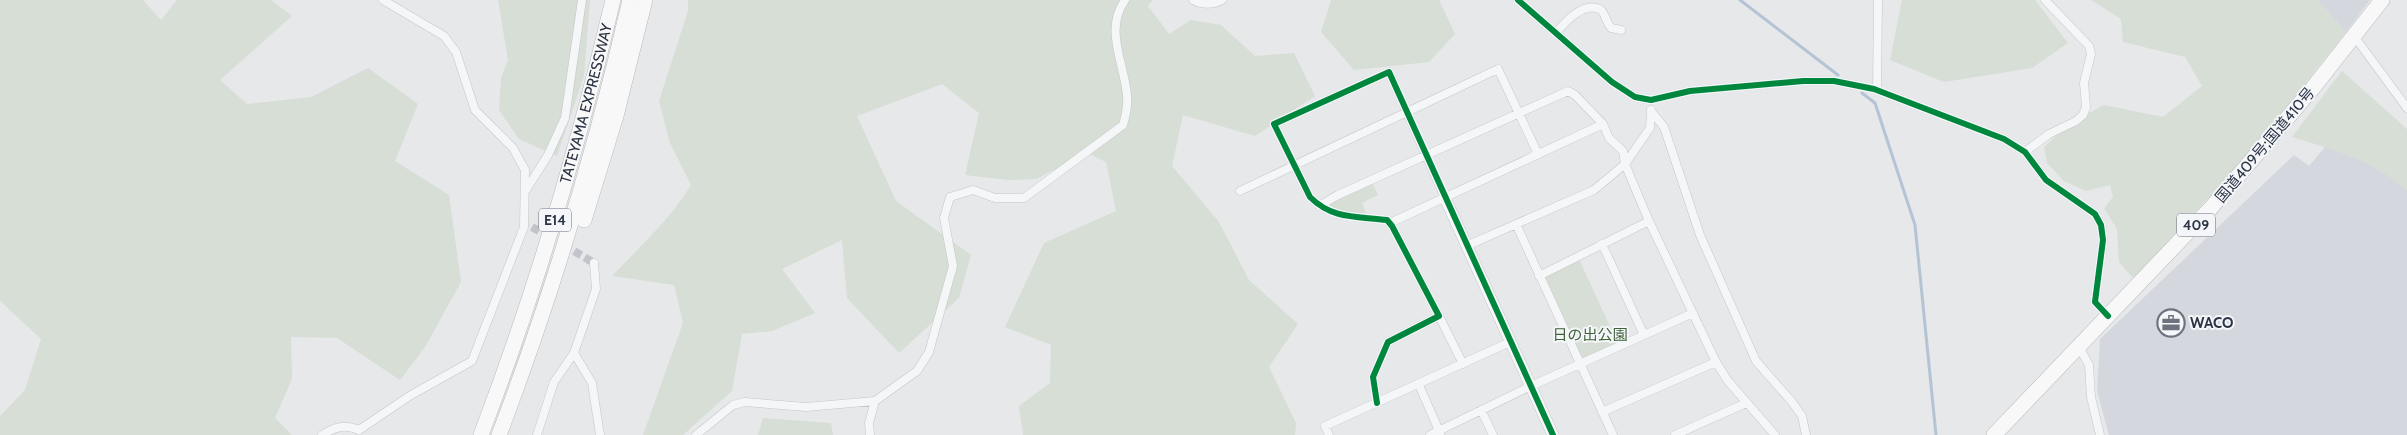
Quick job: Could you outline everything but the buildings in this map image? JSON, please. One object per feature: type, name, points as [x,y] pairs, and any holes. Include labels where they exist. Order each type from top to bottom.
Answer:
[{"type":"highway","name":"TATEYAMA EXPRESSWAY","points":[[481,435],[505,372],[552,232],[589,100],[613,0]]},
{"type":"highway","name":"TATEYAMA EXPRESSWAY","points":[[498,435],[521,377],[568,237],[608,93],[630,0]]},
{"type":"highway","name":"国道409号;国道410号","points":[[1994,435],[2210,209],[2312,89],[2382,0]]},
{"type":"highway","points":[[521,377],[554,313],[616,116],[645,2]]},
{"type":"street","points":[[322,435],[334,427],[348,426],[360,432],[411,395],[472,361],[528,227],[525,170],[513,148],[475,110],[456,52],[444,36],[383,0]]},
{"type":"street","points":[[525,192],[548,155],[565,118],[582,0]]},
{"type":"street","points":[[696,435],[733,405],[745,402],[806,407],[875,401],[916,371],[929,352],[953,266],[944,218],[950,197],[972,190],[995,198],[1024,198],[1123,125],[1127,94],[1116,46],[1115,26],[1119,8],[1126,0]]},
{"type":"street","points":[[1193,0],[1199,3],[1216,3],[1222,0]]},
{"type":"street","points":[[1518,0],[1624,92],[1634,97],[1651,100],[1690,92],[1803,81],[1834,81],[1877,90],[2004,139],[2025,152],[2046,180],[2095,214],[2101,225],[2103,253],[2095,293],[2096,302],[2108,316]]},
{"type":"street","points":[[1877,90],[1878,0]]},
{"type":"street","points":[[2025,152],[2049,134],[2076,121],[2083,115],[2086,107],[2084,83],[2091,54],[2089,46],[2045,0]]},
{"type":"street","points":[[1556,33],[1573,13],[1591,5],[1597,6],[1604,12],[1611,28],[1621,30]]},
{"type":"street","points":[[2354,36],[2407,108]]},
{"type":"street","points":[[1240,191],[1498,69],[1538,154]]},
{"type":"street","points":[[1463,364],[1399,236],[1390,223],[1387,220],[1332,214],[1319,206],[1310,197],[1274,124],[1389,72],[1552,435]]},
{"type":"street","points":[[1319,206],[1338,195],[1568,91],[1575,95],[1602,124],[1609,138],[1623,151],[1626,164],[1649,221],[1716,362],[1728,381],[1775,435]]},
{"type":"street","points":[[1466,246],[1594,190],[1626,164],[1650,128],[1651,100]]},
{"type":"street","points":[[1651,111],[1664,127],[1700,235],[1756,361],[1802,416],[1806,435]]},
{"type":"street","points":[[1390,223],[1602,124]]},
{"type":"street","points":[[1539,276],[1649,221]]},
{"type":"street","points":[[1516,224],[1613,435]]},
{"type":"street","points":[[1602,244],[1644,335]]},
{"type":"street","points":[[537,435],[554,382],[574,353],[596,289],[594,263]]},
{"type":"street","points":[[1430,435],[1439,433],[1530,386],[1692,313]]},
{"type":"street","points":[[1377,403],[1373,377],[1388,342],[1439,316]]},
{"type":"street","points":[[1329,435],[1325,426],[1419,385],[1510,342]]},
{"type":"street","points":[[2079,347],[2090,365],[2091,397],[2100,435]]},
{"type":"street","points":[[574,353],[592,383],[600,435]]},
{"type":"street","points":[[1602,412],[1716,362]]},
{"type":"street","points":[[1419,385],[1439,433]]},
{"type":"street","points":[[870,435],[869,422],[875,401]]},
{"type":"street","points":[[1675,435],[1746,402]]},
{"type":"street","points":[[1481,410],[1493,435]]},
{"type":"shaded area","points":[[2317,0],[2370,0],[2346,32]]},
{"type":"shaded area","points":[[2325,147],[2351,155],[2392,177],[2407,191],[2407,435],[2109,435],[2097,391],[2100,339],[2294,155],[2309,166]]},
{"type":"green space","points":[[0,0],[143,0],[161,20],[177,0],[271,0],[292,16],[220,80],[247,104],[311,97],[368,68],[418,104],[395,161],[449,195],[461,282],[425,347],[400,380],[337,338],[291,337],[292,379],[275,418],[292,435],[0,435],[0,416],[25,390],[41,339],[0,301]]},
{"type":"green space","points":[[498,0],[590,0],[584,76],[557,156],[519,139],[499,110],[501,78],[508,60]]},
{"type":"green space","points":[[688,0],[1153,0],[1148,6],[1169,34],[1191,20],[1221,25],[1255,56],[1294,53],[1315,96],[1255,136],[1183,115],[1172,166],[1219,222],[1249,280],[1298,324],[1269,367],[1296,423],[1295,435],[1023,435],[1019,406],[1050,383],[1051,345],[1005,327],[1044,243],[1116,211],[1106,162],[1087,153],[1036,179],[1009,180],[965,175],[979,113],[942,84],[857,116],[896,201],[971,255],[959,298],[899,353],[847,298],[842,240],[782,269],[815,313],[772,331],[742,334],[732,391],[683,435],[643,435],[683,323],[674,285],[612,276],[674,210],[691,185],[670,143],[659,101],[688,11]]},
{"type":"green space","points":[[1331,0],[1439,0],[1455,34],[1429,62],[1354,70],[1321,32]]},
{"type":"green space","points":[[1902,0],[2035,0],[2068,43],[2032,68],[1944,82],[1890,60]]},
{"type":"green space","points":[[2091,0],[2317,0],[2346,32],[2266,133],[2140,274],[2132,277],[2119,262],[2117,229],[2104,208],[2113,197],[2110,185],[2086,191],[2064,181],[2047,163],[2044,147],[2056,136],[2057,130],[2104,105],[2163,117],[2202,86],[2185,57],[2123,42],[2121,19]]},
{"type":"green space","points":[[2342,71],[2407,129],[2407,191],[2368,164],[2292,137]]},
{"type":"green space","points":[[1371,180],[1378,195],[1362,203],[1368,218],[1319,206]]},
{"type":"green space","name":"日の出公園","points":[[1578,257],[1619,346],[1580,364],[1539,276]]},
{"type":"green space","points":[[763,418],[831,423],[833,435],[758,435]]},
{"type":"waterway","points":[[1740,0],[1838,75]]},
{"type":"waterway","points":[[1862,93],[1875,103],[1915,225],[1936,435]]},
{"type":"tunnel","points":[[532,227],[549,237]]},
{"type":"tunnel","points":[[564,245],[594,263]]},
{"type":"cycle path","points":[[1518,0],[1612,82],[1635,97],[1651,100],[1690,91],[1803,81],[1834,81],[1874,89],[2004,139],[2025,152],[2046,180],[2095,214],[2101,225],[2103,240],[2095,302],[2108,316]]},
{"type":"cycle path","points":[[1377,403],[1373,377],[1388,342],[1439,316],[1392,226],[1387,220],[1346,216],[1328,210],[1310,197],[1274,124],[1389,72],[1553,435]]},
{"type":"place","name":"WACO","points":[[2171,323]]}]
